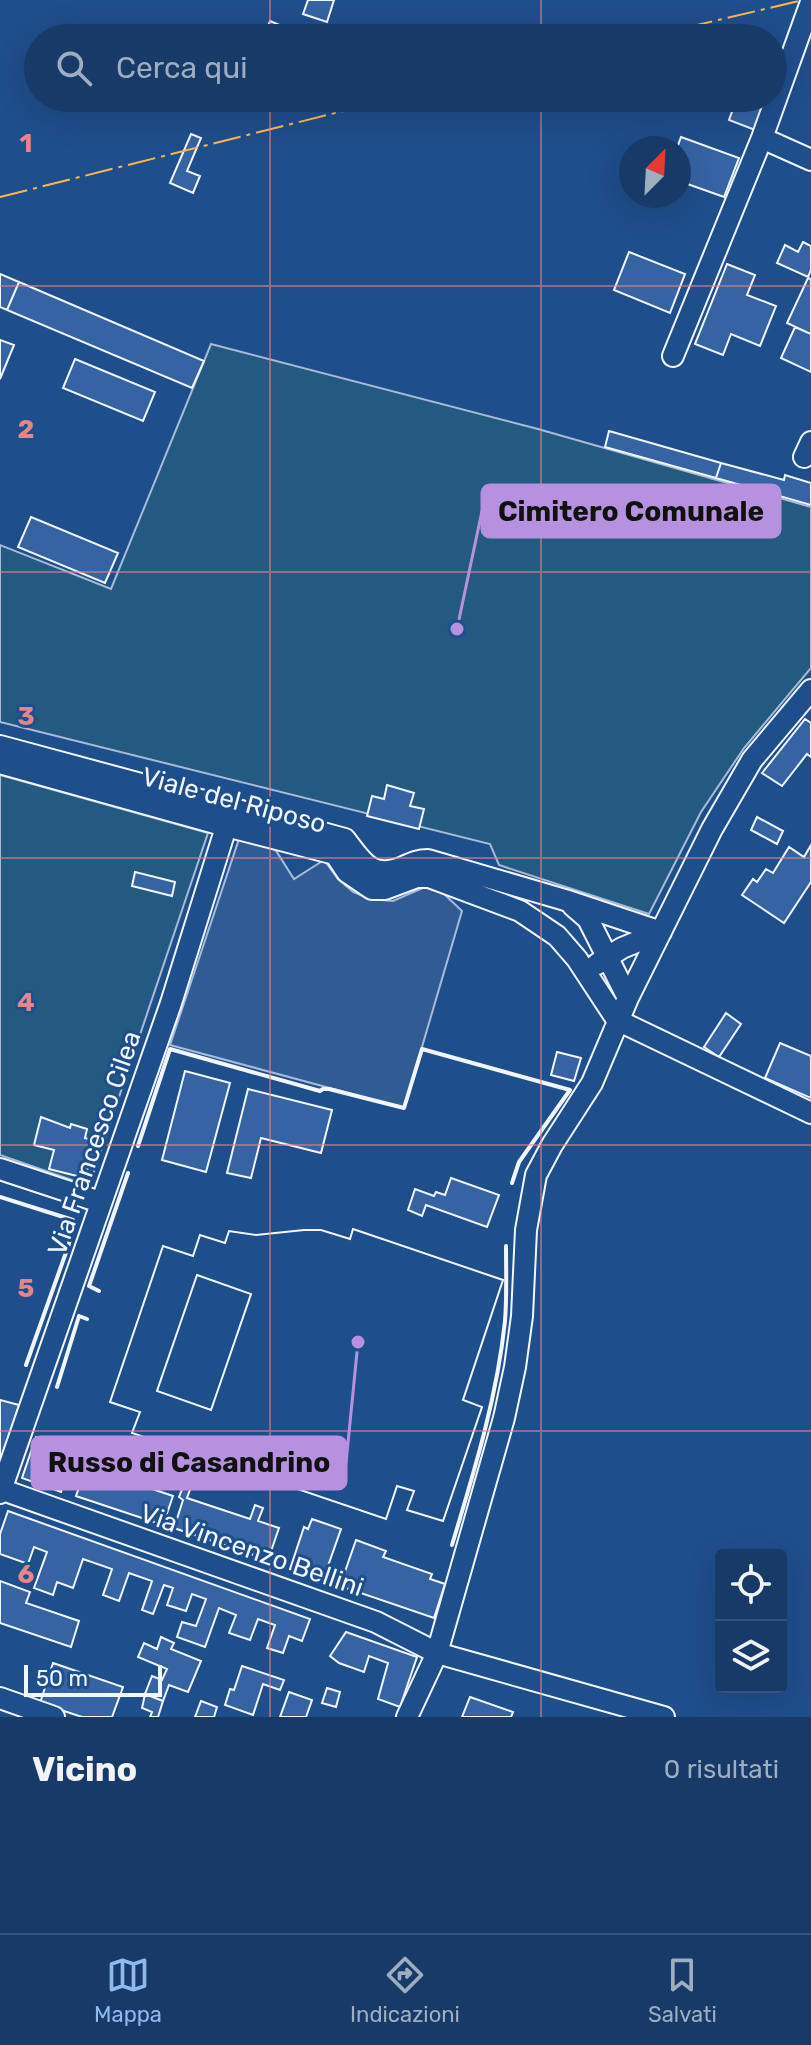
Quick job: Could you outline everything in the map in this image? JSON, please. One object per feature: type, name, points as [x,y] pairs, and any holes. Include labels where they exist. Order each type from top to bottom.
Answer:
[{"type":"street","points":[[787,69],[811,2]]},
{"type":"street","points":[[673,356],[771,112]]},
{"type":"street","points":[[762,138],[811,160]]},
{"type":"street","points":[[407,1717],[437,1653],[504,1418],[522,1316],[526,1230],[536,1175],[592,1083],[617,1020],[712,829],[752,760],[811,690]]},
{"type":"street","name":"Viale del Riposo","points":[[0,746],[229,817],[335,854],[347,872],[372,889],[385,889],[417,877],[429,877],[520,911],[557,936],[617,1020]]},
{"type":"street","name":"Viale del Riposo","points":[[0,763],[229,817],[345,839],[364,864],[378,871],[392,871],[428,860],[661,932]]},
{"type":"street","name":"Via Francesco Cilea","points":[[0,1491],[171,1003],[229,817]]},
{"type":"street","name":"Viale del Riposo","points":[[565,900],[588,919],[628,998]]},
{"type":"street","points":[[587,975],[607,957],[661,932]]},
{"type":"street","points":[[567,948],[580,955],[589,954],[596,947],[596,935]]},
{"type":"street","points":[[617,1020],[811,1113]]},
{"type":"street","points":[[0,1169],[100,1202]]},
{"type":"street","name":"Via Vincenzo Bellini","points":[[0,1491],[376,1622],[437,1653],[664,1717]]},
{"type":"street","points":[[0,1698],[54,1717]]},
{"type":"shaded area","points":[[211,344],[538,429],[811,507],[811,668],[744,748],[701,812],[649,914],[499,865],[490,844],[0,722],[0,545],[111,589]]},
{"type":"shaded area","points":[[0,775],[208,833],[89,1186],[0,1155]]},
{"type":"shaded area","points":[[239,839],[273,846],[294,879],[324,860],[353,892],[370,899],[393,901],[425,887],[443,893],[462,911],[404,1108],[170,1045]]},
{"type":"building","points":[[308,0],[334,0],[327,22],[303,14]]},
{"type":"building","points":[[732,112],[761,112],[755,130],[729,120]]},
{"type":"building","points":[[191,134],[201,138],[187,171],[200,176],[193,193],[170,183]]},
{"type":"building","points":[[691,141],[739,158],[724,197],[691,185]]},
{"type":"building","points":[[803,242],[811,246],[808,277],[777,263],[785,245],[798,252]]},
{"type":"building","points":[[629,252],[685,274],[670,313],[614,290]]},
{"type":"building","points":[[727,264],[755,275],[747,295],[776,306],[760,346],[731,334],[723,355],[695,344]]},
{"type":"building","points":[[0,274],[19,282],[7,310],[0,307]]},
{"type":"building","points":[[808,278],[811,279],[811,334],[787,323]]},
{"type":"building","points":[[19,282],[204,361],[192,388],[7,310]]},
{"type":"building","points":[[795,327],[811,334],[811,372],[781,358]]},
{"type":"building","points":[[0,340],[14,345],[0,379]]},
{"type":"building","points":[[75,359],[155,392],[143,421],[63,388]]},
{"type":"building","points":[[609,431],[721,463],[716,478],[605,447]]},
{"type":"building","points":[[721,463],[784,480],[785,475],[811,483],[811,505],[716,478]]},
{"type":"building","points":[[31,517],[118,553],[105,583],[18,547]]},
{"type":"building","points":[[805,719],[811,723],[811,757],[807,754],[782,786],[762,773]]},
{"type":"building","points":[[387,785],[414,793],[410,806],[424,809],[419,829],[367,816],[372,796],[384,799]]},
{"type":"building","points":[[757,817],[783,831],[777,844],[751,830]]},
{"type":"building","points":[[811,845],[811,882],[784,923],[742,895],[753,879],[757,882],[766,869],[773,873],[789,847],[804,857]]},
{"type":"building","points":[[135,872],[175,882],[172,896],[132,886]]},
{"type":"building","points":[[726,1013],[741,1024],[719,1057],[704,1047]]},
{"type":"building","points":[[780,1043],[811,1056],[811,1098],[765,1078]]},
{"type":"building","points":[[557,1052],[581,1058],[574,1081],[551,1075]]},
{"type":"building","points":[[185,1071],[230,1083],[206,1172],[162,1160]]},
{"type":"building","points":[[248,1089],[332,1110],[321,1153],[261,1138],[251,1178],[227,1173]]},
{"type":"building","points":[[41,1117],[70,1128],[71,1124],[87,1129],[85,1138],[101,1143],[94,1161],[90,1160],[85,1178],[49,1169],[54,1150],[34,1145]]},
{"type":"building","points":[[451,1178],[499,1195],[487,1227],[426,1205],[422,1216],[408,1210],[415,1189],[434,1196],[436,1192],[445,1195]]},
{"type":"building","points":[[353,1229],[503,1280],[463,1400],[482,1407],[443,1521],[407,1510],[414,1491],[397,1486],[386,1519],[132,1433],[140,1412],[110,1402],[163,1246],[193,1256],[200,1235],[225,1243],[229,1231],[256,1235],[321,1230],[350,1239]],"holes":[[[197,1275],[251,1294],[211,1410],[157,1391]]]},
{"type":"building","points":[[353,1229],[503,1280],[463,1400],[482,1407],[443,1521],[407,1510],[414,1491],[397,1486],[386,1519],[132,1433],[140,1412],[110,1402],[163,1246],[193,1256],[200,1235],[225,1243],[229,1231],[256,1235],[321,1230],[350,1239]],"holes":[[[197,1275],[251,1294],[211,1410],[157,1391]]]},
{"type":"building","points":[[0,1400],[19,1405],[0,1468]]},
{"type":"building","points":[[36,1437],[56,1444],[49,1464],[68,1470],[61,1492],[22,1478]]},
{"type":"building","points":[[121,1443],[213,1475],[209,1485],[164,1470],[161,1477],[154,1475],[149,1488],[173,1496],[163,1525],[76,1496],[87,1465],[110,1473]]},
{"type":"building","points":[[185,1482],[192,1484],[187,1498],[250,1519],[255,1505],[263,1508],[258,1521],[279,1528],[268,1560],[174,1528]]},
{"type":"building","points":[[8,1511],[310,1619],[302,1641],[289,1636],[283,1653],[267,1648],[275,1625],[258,1619],[250,1640],[229,1633],[236,1615],[219,1608],[205,1647],[177,1637],[182,1622],[196,1626],[206,1599],[192,1594],[186,1611],[167,1605],[173,1588],[164,1585],[153,1614],[142,1610],[152,1581],[129,1573],[119,1601],[103,1595],[112,1569],[83,1559],[73,1588],[57,1582],[53,1595],[34,1588],[47,1552],[34,1547],[28,1564],[0,1554],[0,1534]]},
{"type":"building","points":[[312,1519],[341,1529],[323,1580],[290,1569],[304,1527],[308,1529]]},
{"type":"building","points":[[356,1540],[386,1551],[383,1557],[432,1574],[430,1579],[445,1584],[434,1618],[340,1586]]},
{"type":"building","points":[[0,1581],[30,1592],[26,1603],[79,1621],[71,1647],[0,1623]]},
{"type":"building","points":[[346,1632],[417,1657],[400,1707],[378,1699],[388,1663],[369,1656],[364,1672],[339,1663],[330,1656]]},
{"type":"building","points":[[161,1637],[174,1643],[171,1649],[201,1661],[188,1692],[169,1685],[163,1701],[145,1694],[152,1676],[162,1680],[167,1669],[138,1657],[144,1643],[157,1649]]},
{"type":"building","points":[[53,1663],[123,1687],[112,1717],[82,1717],[40,1703]]},
{"type":"building","points":[[242,1666],[284,1680],[280,1690],[263,1684],[253,1715],[225,1705]]},
{"type":"building","points":[[327,1688],[340,1692],[336,1707],[322,1703]]},
{"type":"building","points":[[289,1692],[312,1700],[306,1717],[280,1717]]},
{"type":"building","points":[[145,1694],[163,1701],[158,1717],[150,1717],[152,1712],[142,1708]]},
{"type":"building","points":[[470,1697],[513,1712],[511,1717],[462,1717]]},
{"type":"building","points":[[201,1701],[217,1707],[214,1717],[195,1717]]},
{"type":"wall","points":[[138,1146],[170,1049],[320,1091],[329,1089],[404,1108],[422,1049],[570,1090],[519,1162],[512,1183]]},
{"type":"wall","points":[[99,1291],[89,1286],[128,1173]]},
{"type":"wall","points":[[0,1197],[73,1220],[69,1244],[26,1365]]},
{"type":"wall","points":[[452,1545],[484,1434],[496,1378],[505,1321],[506,1246]]},
{"type":"wall","points":[[57,1387],[79,1316],[87,1319]]},
{"type":"power","points":[[701,24],[803,0]]},
{"type":"power","points":[[0,197],[339,112]]},
{"type":"place","name":"Cimitero Comunale","points":[[457,629]]},
{"type":"place","name":"Russo di Casandrino","points":[[358,1342]]}]
